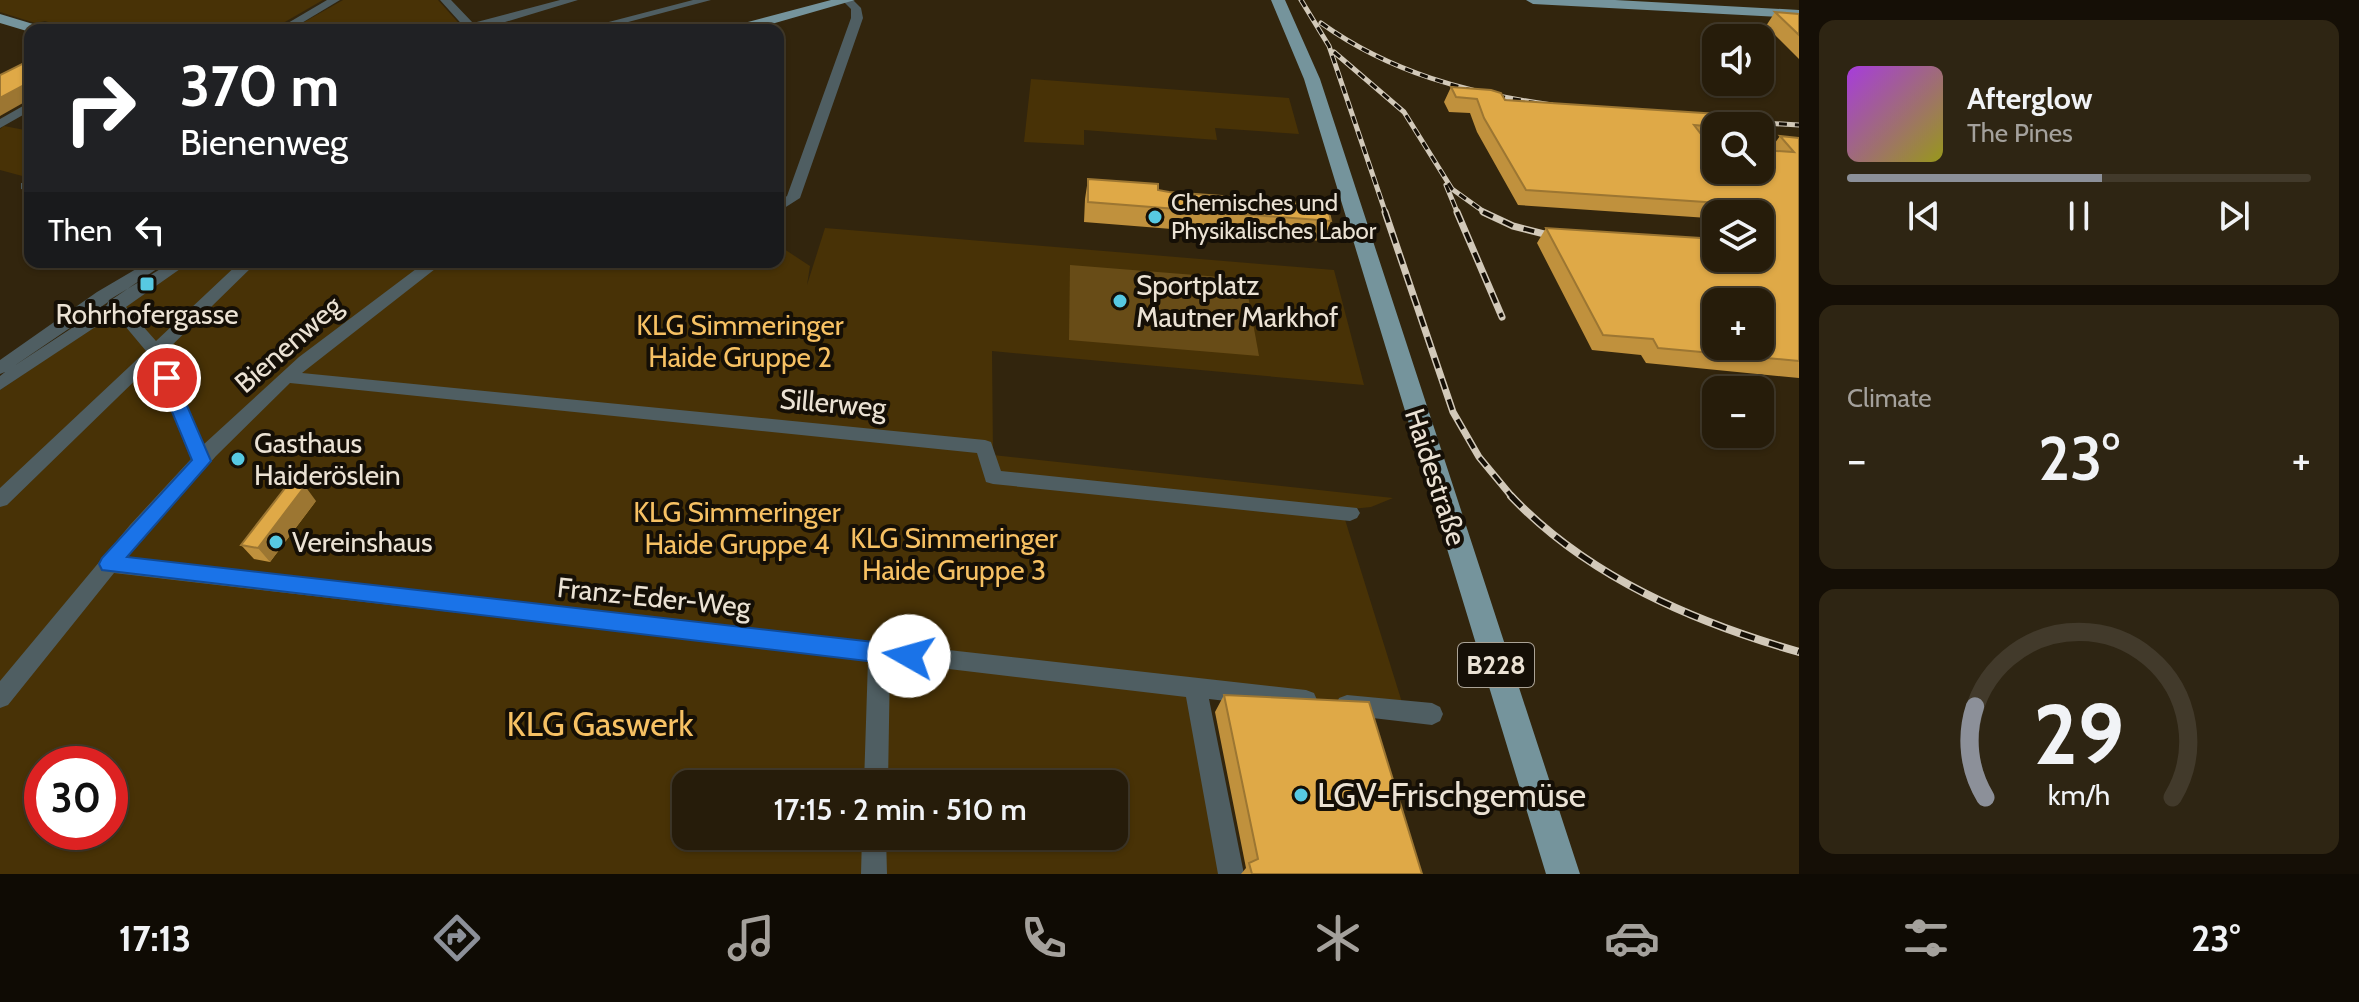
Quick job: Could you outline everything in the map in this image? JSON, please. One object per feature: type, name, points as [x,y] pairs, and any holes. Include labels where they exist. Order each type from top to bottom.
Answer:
[{"type":"main road","points":[[757,24],[848,0]]},
{"type":"main road","name":"Haidestraße","points":[[1278,0],[1312,79],[1563,874]]},
{"type":"main road","name":"Haidestraße","points":[[1291,0],[1306,41],[1312,79]]},
{"type":"main road","points":[[1533,0],[1799,14]]},
{"type":"main road","points":[[0,18],[24,26]]},
{"type":"main road","points":[[0,27],[24,36]]},
{"type":"street","points":[[293,24],[335,0]]},
{"type":"street","points":[[445,0],[467,24]]},
{"type":"street","points":[[486,24],[573,0]]},
{"type":"street","points":[[608,24],[706,0]]},
{"type":"street","points":[[784,204],[793,198],[857,18],[856,8],[848,0]]},
{"type":"street","points":[[1,122],[24,109]]},
{"type":"street","points":[[784,197],[794,191]]},
{"type":"street","points":[[0,368],[103,296],[149,268]]},
{"type":"street","points":[[0,384],[172,268]]},
{"type":"street","points":[[0,500],[243,268]]},
{"type":"street","name":"Bienenweg","points":[[0,698],[109,564],[201,461],[286,377],[428,268]]},
{"type":"street","points":[[115,304],[155,351],[201,461]]},
{"type":"street","name":"Sillerweg","points":[[286,377],[985,447],[993,477],[1350,513]]},
{"type":"street","name":"Franz-Eder-Weg","points":[[109,564],[1432,714]]},
{"type":"street","points":[[876,770],[879,653]]},
{"type":"street","points":[[1196,688],[1231,874]]},
{"type":"street","points":[[874,850],[874,874]]},
{"type":"green space","points":[[0,0],[323,0],[281,24],[54,24],[45,21],[35,23],[0,12]]},
{"type":"green space","points":[[343,0],[438,0],[460,24],[301,24]]},
{"type":"green space","points":[[1031,79],[1289,98],[1299,134],[1215,128],[1217,140],[1084,130],[1084,145],[1024,142]]},
{"type":"green space","points":[[4,126],[24,130],[24,176],[0,170],[0,129]]},
{"type":"green space","points":[[825,228],[1334,270],[1364,385],[992,351],[993,455],[1393,498],[1371,507],[1342,510],[1405,712],[1197,688],[1231,874],[0,874],[0,390],[180,268],[784,268],[784,249],[810,266],[807,285]]},
{"type":"shaded area","points":[[1070,265],[1245,279],[1259,356],[1069,340]]},
{"type":"building","points":[[1775,12],[1799,14],[1799,35]]},
{"type":"building","points":[[24,63],[24,85],[0,98],[0,75]]},
{"type":"building","points":[[1451,87],[1491,90],[1501,93],[1505,100],[1702,113],[1702,126],[1694,125],[1702,135],[1702,184],[1774,184],[1774,151],[1794,152],[1780,136],[1799,138],[1799,361],[1774,359],[1774,288],[1702,288],[1702,352],[1658,348],[1653,339],[1603,335],[1546,228],[1702,238],[1702,272],[1774,272],[1774,200],[1702,202],[1526,190],[1484,118],[1477,99],[1456,97]]},
{"type":"building","points":[[1088,179],[1158,184],[1158,190],[1169,192],[1327,204],[1331,221],[1088,202]]},
{"type":"building","points":[[289,483],[305,486],[258,548],[241,545]]},
{"type":"building","name":"LGV-Frischgemüse","points":[[1224,695],[1369,702],[1422,874],[1252,874],[1249,863],[1258,859]]},
{"type":"railway","points":[[1301,0],[1329,46],[1386,214]]},
{"type":"railway","points":[[1321,23],[1375,55],[1431,78],[1490,94],[1552,105]]},
{"type":"railway","points":[[1334,52],[1404,112],[1452,189],[1486,214]]},
{"type":"railway","points":[[1774,124],[1799,125]]},
{"type":"railway","points":[[1446,185],[1458,214]]},
{"type":"railway","points":[[1385,212],[1453,412],[1479,457],[1513,498]]},
{"type":"railway","points":[[1457,212],[1502,317]]},
{"type":"railway","points":[[1486,214],[1513,226],[1564,239]]},
{"type":"railway","points":[[1513,498],[1541,525],[1574,550],[1644,593],[1721,626],[1799,652]]},
{"type":"place","name":"Chemisches und Physikalisches Labor","points":[[1155,217]]},
{"type":"place","name":"Rohrhofergasse","points":[[147,284]]},
{"type":"place","name":"Sportplatz Mautner Markhof","points":[[1120,301]]},
{"type":"place","name":"Gasthaus Haideröslein","points":[[238,459]]},
{"type":"place","name":"Vereinshaus","points":[[276,542]]},
{"type":"place","name":"LGV-Frischgemüse","points":[[1301,795]]},
{"type":"route","points":[[167,378],[201,461],[109,564],[909,656]]},
{"type":"park label","name":"KLG Simmeringer Haide Gruppe 2","points":[[740,341]]},
{"type":"park label","name":"KLG Simmeringer Haide Gruppe 4","points":[[737,528]]},
{"type":"park label","name":"KLG Simmeringer Haide Gruppe 3","points":[[954,554]]},
{"type":"park label","name":"KLG Gaswerk","points":[[600,724]]}]
